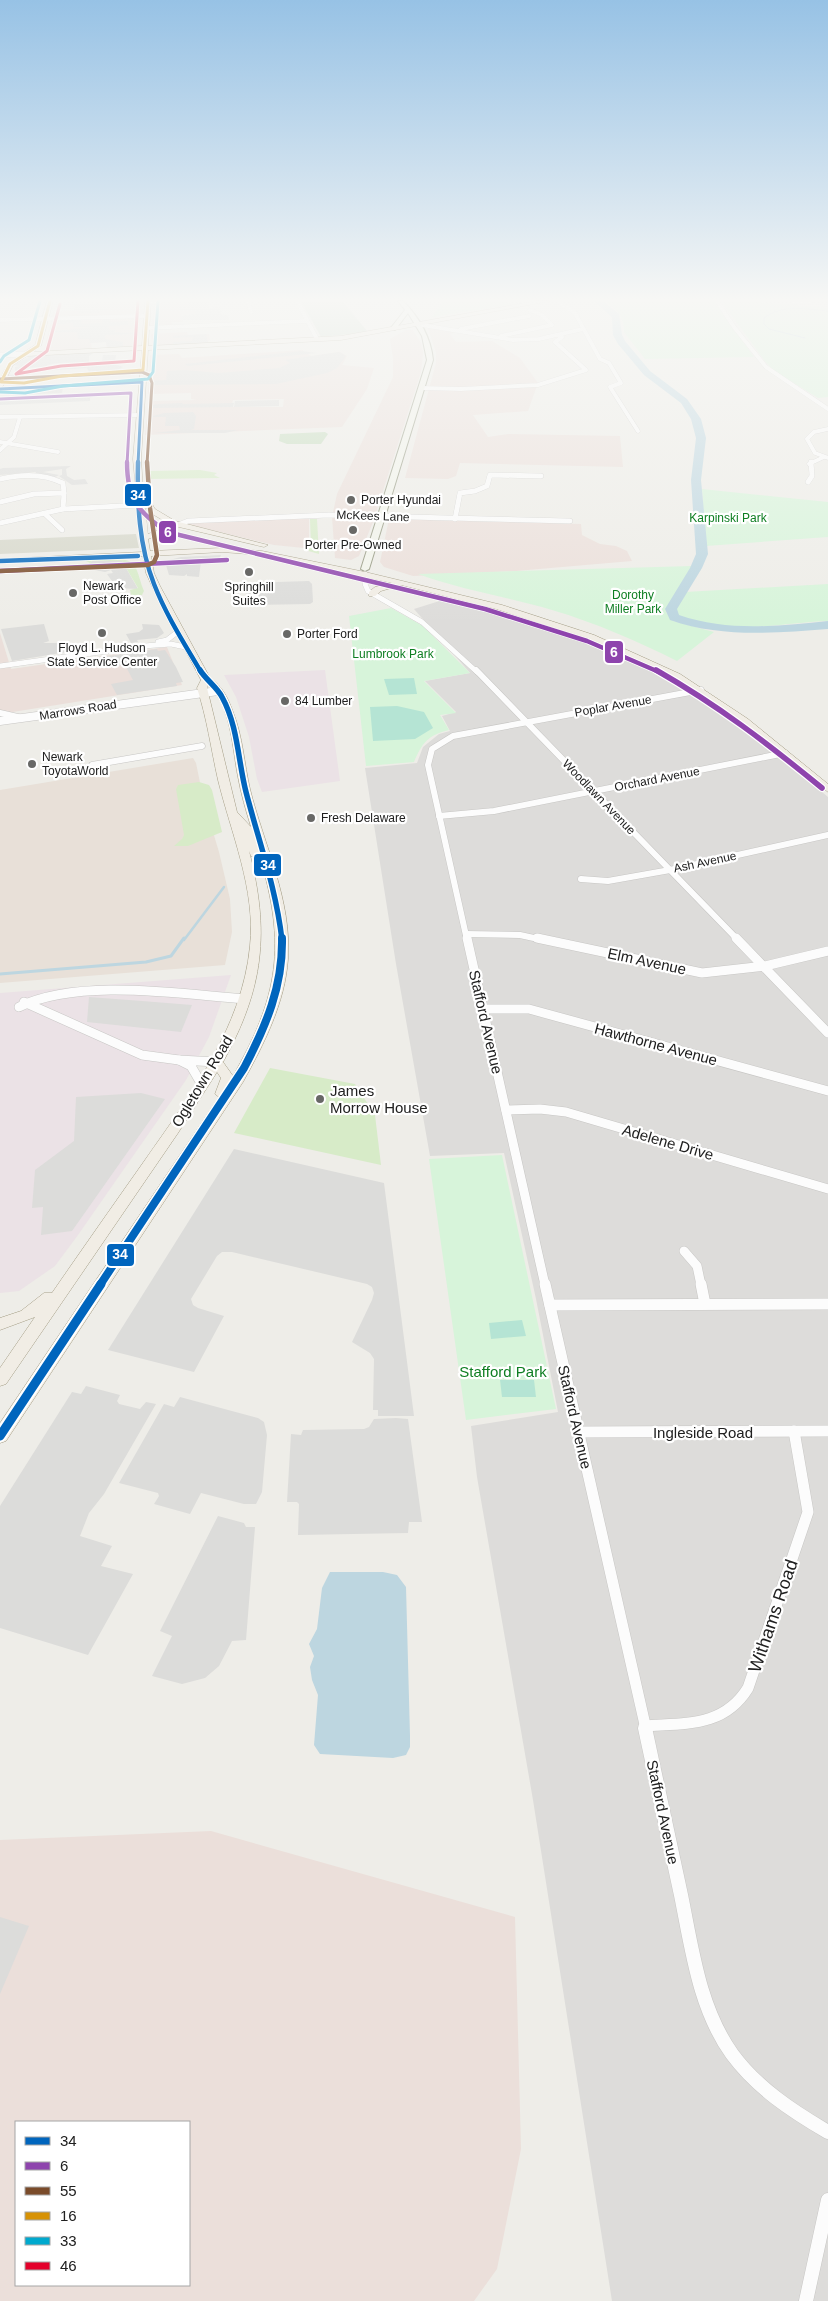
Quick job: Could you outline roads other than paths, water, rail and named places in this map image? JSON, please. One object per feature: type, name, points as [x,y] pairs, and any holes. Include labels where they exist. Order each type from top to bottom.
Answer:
[{"type":"main road","name":"Ogletown Road","points":[[0,1380],[202,1085],[216,1062],[245,999],[253,969],[256,946],[255,902],[222,776],[216,738],[204,687],[190,648],[150,573],[140,505],[137,459],[140,408]]},
{"type":"main road","points":[[365,571],[416,408]]},
{"type":"main road","points":[[139,490],[147,504],[155,512],[178,525],[480,597],[550,617],[604,637],[656,659],[706,686],[736,706],[828,780]]},
{"type":"main road","points":[[144,538],[178,525]]},
{"type":"main road","points":[[0,561],[233,546],[284,551]]},
{"type":"main road","points":[[0,556],[179,553],[222,550],[262,552],[365,571],[401,583],[499,607],[575,630],[649,662],[701,690],[740,717],[828,789]]},
{"type":"main road","points":[[150,573],[162,559],[179,553]]},
{"type":"main road","points":[[372,594],[378,589],[401,583]]},
{"type":"main road","name":"Ogletown Road","points":[[0,1436],[228,1096],[252,1053],[270,1013],[276,992],[282,959],[280,911],[244,786],[235,731],[217,689],[204,687]]},
{"type":"main road","points":[[222,776],[230,777],[235,782],[240,802],[254,823]]},
{"type":"main road","points":[[231,811],[245,826],[255,854],[264,854]]},
{"type":"main road","points":[[207,1127],[228,1078],[216,1062]]},
{"type":"main road","points":[[0,1324],[27,1316],[38,1309],[69,1280]]},
{"type":"street","points":[[624,408],[638,431]]},
{"type":"street","points":[[0,418],[140,415]]},
{"type":"street","points":[[0,450],[16,435],[20,417]]},
{"type":"street","points":[[826,457],[813,450],[807,439],[811,433],[828,429]]},
{"type":"street","points":[[0,442],[58,452]]},
{"type":"street","points":[[808,482],[812,476],[809,463],[826,457]]},
{"type":"street","points":[[0,479],[26,475],[53,478],[63,484],[62,509]]},
{"type":"street","points":[[455,519],[460,493],[475,491],[487,486],[490,475],[541,476]]},
{"type":"street","points":[[0,502],[34,494],[64,493]]},
{"type":"street","points":[[0,523],[62,509],[140,505]]},
{"type":"street","points":[[45,514],[62,530]]},
{"type":"street","name":"McKees Lane","points":[[178,525],[188,520],[292,516],[570,522]]},
{"type":"street","points":[[365,571],[365,584],[368,591],[372,594]]},
{"type":"street","name":"Woodlawn Avenue","points":[[372,594],[422,622],[486,680],[828,1033]]},
{"type":"street","points":[[144,646],[167,640],[180,630]]},
{"type":"street","points":[[0,666],[144,646],[167,644],[190,648]]},
{"type":"street","name":"Marrows Road","points":[[0,722],[156,698],[170,698],[204,687]]},
{"type":"street","name":"Poplar Avenue","points":[[526,722],[701,690]]},
{"type":"street","points":[[0,713],[24,718]]},
{"type":"street","name":"Stafford Avenue","points":[[526,722],[453,736],[432,749],[428,765],[645,1726],[698,1978],[713,2021],[730,2053],[762,2088],[788,2110],[828,2132]]},
{"type":"street","points":[[92,765],[202,746]]},
{"type":"street","name":"Orchard Avenue","points":[[439,816],[494,811],[785,753]]},
{"type":"street","name":"Ash Avenue","points":[[581,879],[608,881],[670,870],[828,835]]},
{"type":"street","name":"Elm Avenue","points":[[466,934],[520,936],[702,973],[765,966],[828,951]]},
{"type":"street","points":[[216,1062],[142,1055],[21,1004],[63,994],[106,991],[245,999]]},
{"type":"street","name":"Hawthorne Avenue","points":[[483,1009],[529,1010],[828,1091]]},
{"type":"street","points":[[179,1060],[191,1066],[202,1085]]},
{"type":"street","name":"Adelene Drive","points":[[506,1110],[540,1109],[566,1112],[828,1189]]},
{"type":"street","points":[[684,1250],[697,1266],[705,1304]]},
{"type":"street","points":[[550,1305],[828,1304]]},
{"type":"street","name":"Withams Road","points":[[645,1726],[724,1715],[741,1699],[748,1688],[808,1512],[794,1431]]},
{"type":"street","name":"Ingleside Road","points":[[579,1432],[828,1431]]},
{"type":"street","points":[[806,2301],[828,2200]]},
{"type":"water","points":[[330,1572],[383,1572],[397,1575],[406,1587],[410,1747],[406,1755],[393,1758],[320,1754],[314,1745],[318,1695],[312,1680],[310,1667],[314,1656],[309,1644],[317,1629],[322,1588]]},
{"type":"waterway","points":[[689,408],[696,419],[701,438],[696,480],[702,554],[696,568],[671,609],[674,617],[692,624],[730,630],[770,630],[828,625]]},
{"type":"waterway","points":[[184,940],[224,887]]},
{"type":"waterway","points":[[0,974],[146,962],[171,956],[184,938]]},
{"type":"place","name":"Porter Hyundai","points":[[351,500]]},
{"type":"place","name":"Porter Pre-Owned","points":[[353,530]]},
{"type":"place","name":"Springhill Suites","points":[[249,572]]},
{"type":"place","name":"Newark Post Office","points":[[73,593]]},
{"type":"place","name":"Floyd L. Hudson State Service Center","points":[[102,633]]},
{"type":"place","name":"Porter Ford","points":[[287,634]]},
{"type":"place","name":"84 Lumber","points":[[285,701]]},
{"type":"place","name":"Newark ToyotaWorld","points":[[32,764]]},
{"type":"place","name":"Fresh Delaware","points":[[311,818]]},
{"type":"place","name":"James Morrow House","points":[[320,1099]]},
{"type":"park label","name":"Karpinski Park","points":[[728,518]]},
{"type":"park label","name":"Dorothy Miller Park","points":[[633,602]]},
{"type":"park label","name":"Lumbrook Park","points":[[393,654]]},
{"type":"park label","name":"Stafford Park","points":[[503,1371]]}]
